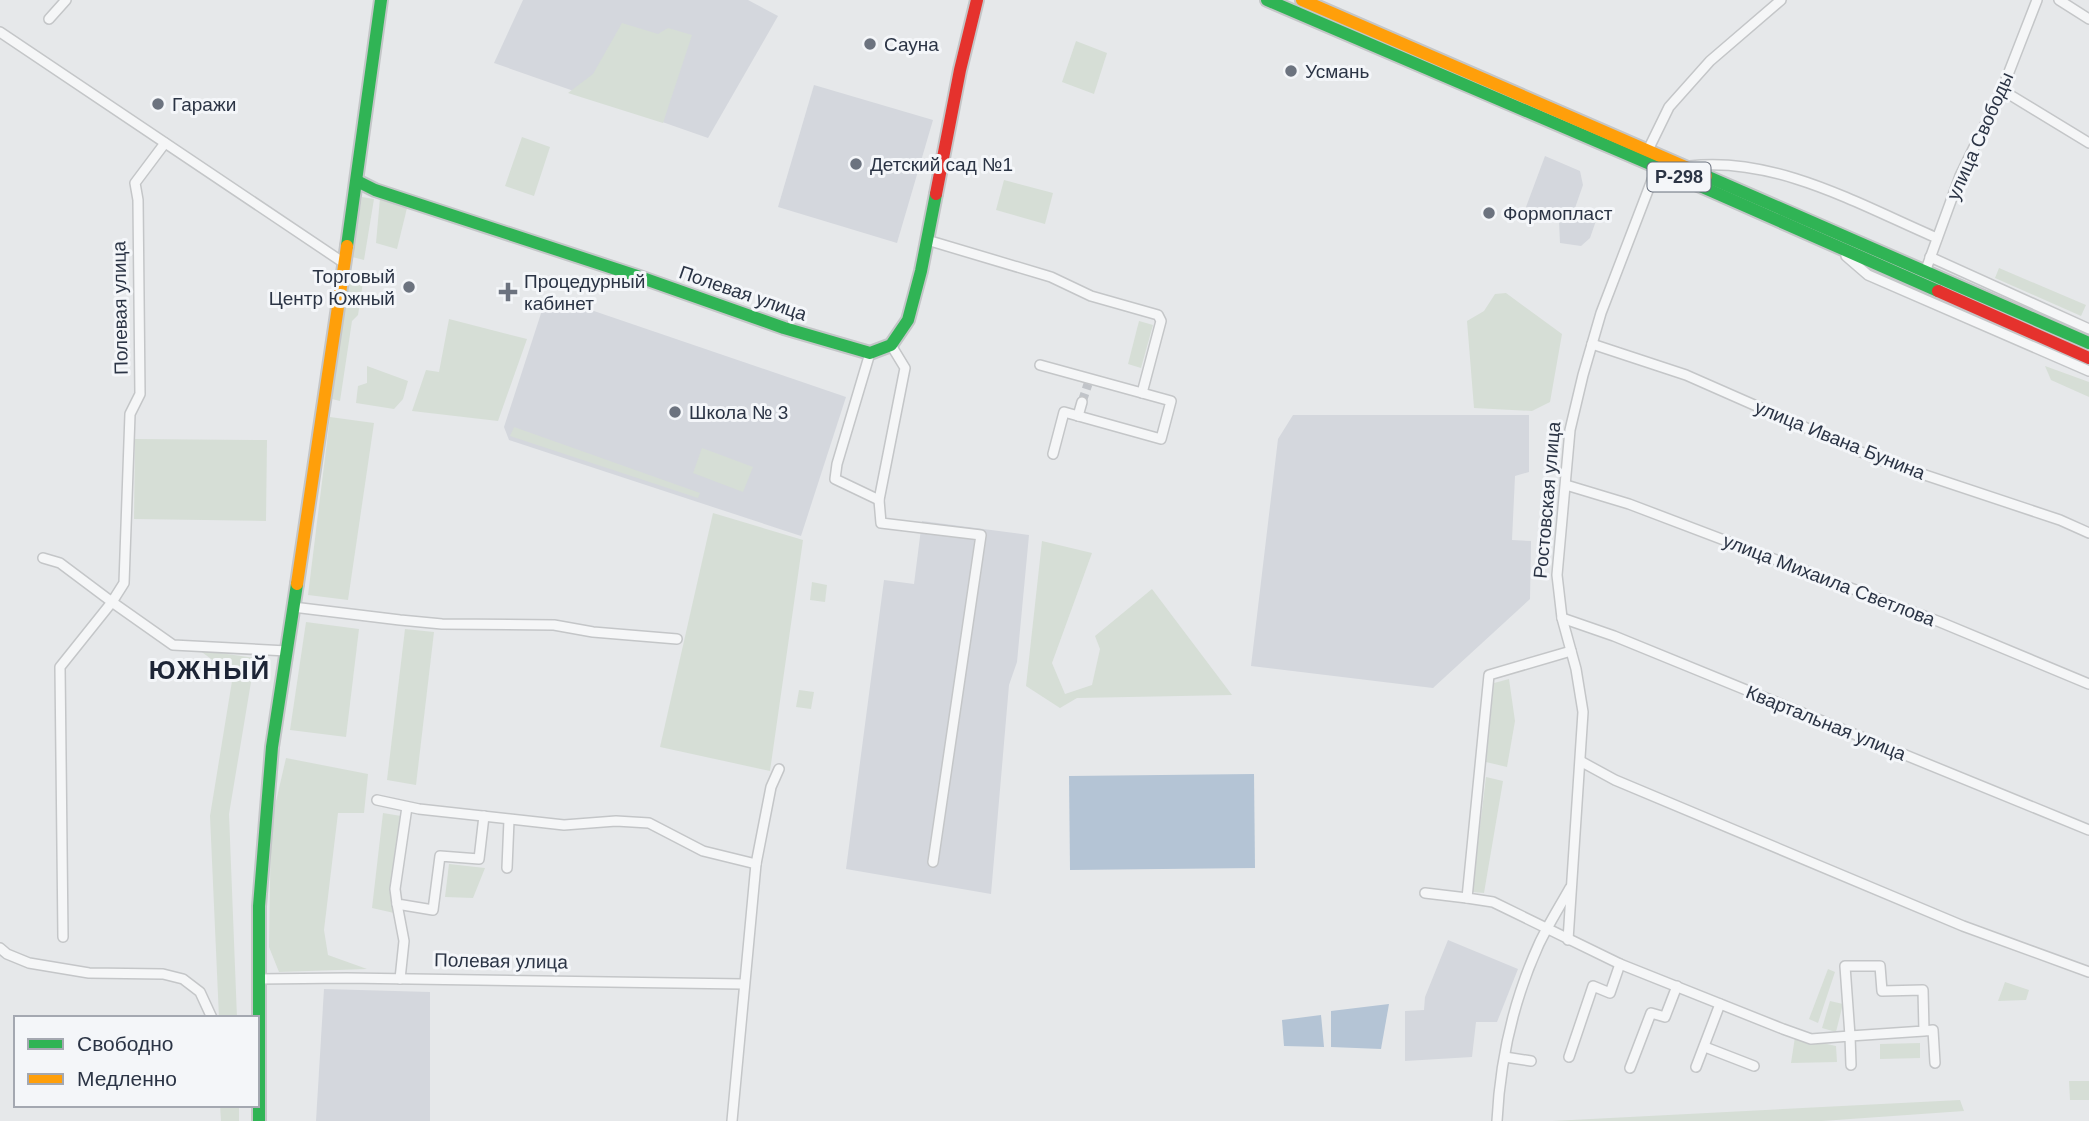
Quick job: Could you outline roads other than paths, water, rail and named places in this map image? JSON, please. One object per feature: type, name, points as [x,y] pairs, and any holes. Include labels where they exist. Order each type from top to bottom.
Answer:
[{"type":"main road","points":[[258,1016],[259,906],[272,747],[357,181],[381,0]]},
{"type":"main road","points":[[870,353],[891,345],[908,320],[919,281],[960,70],[977,0]]},
{"type":"main road","name":"Р-298","points":[[1267,0],[1657,167],[2089,358]]},
{"type":"main road","name":"Р-298","points":[[1302,0],[2089,343]]},
{"type":"main road","name":"Полевая улица","points":[[357,181],[375,190],[634,275],[784,328],[870,353]]},
{"type":"street","points":[[49,19],[66,0]]},
{"type":"street","points":[[1648,150],[1669,107],[1701,70],[1781,0]]},
{"type":"street","name":"улица Свободы","points":[[1925,272],[1960,176],[2002,90],[2037,0]]},
{"type":"street","points":[[2059,0],[2089,19]]},
{"type":"street","points":[[0,32],[344,263]]},
{"type":"street","points":[[2002,90],[2089,143]]},
{"type":"street","name":"Полевая улица","points":[[63,937],[60,667],[124,583],[130,414],[140,394],[138,213],[135,183],[165,142]]},
{"type":"street","points":[[1685,166],[1701,164],[1736,167],[1810,183],[1937,238]]},
{"type":"street","name":"Ростовская улица","points":[[1497,1121],[1513,1014],[1539,944],[1573,883],[1583,712],[1562,618],[1557,575],[1570,430],[1601,313],[1657,167]]},
{"type":"street","points":[[927,240],[1051,277],[1091,296],[1158,315],[1161,321],[1142,393]]},
{"type":"street","points":[[1837,247],[1868,275],[2089,371]]},
{"type":"street","points":[[1930,257],[2089,329]]},
{"type":"street","name":"улица Ивана Бунина","points":[[1592,344],[1686,375],[1877,459],[2060,520],[2089,533]]},
{"type":"street","points":[[891,345],[905,368],[879,500],[881,523],[981,535],[933,862]]},
{"type":"street","points":[[870,353],[835,479],[879,500]]},
{"type":"street","points":[[1040,365],[1089,381],[1171,401],[1161,439],[1064,412],[1053,454]]},
{"type":"street","points":[[1078,416],[1082,402]]},
{"type":"street","name":"улица Михаила Светлова","points":[[1566,485],[1629,504],[1927,617],[2089,684]]},
{"type":"street","points":[[43,558],[60,563],[173,645],[286,651]]},
{"type":"street","points":[[293,607],[442,624],[554,625],[593,632],[677,639]]},
{"type":"street","name":"Квартальная улица","points":[[1562,618],[1614,636],[2089,830]]},
{"type":"street","points":[[1467,898],[1489,675],[1571,651]]},
{"type":"street","points":[[1582,762],[1615,780],[1964,926],[2089,971]]},
{"type":"street","points":[[732,1121],[756,864],[771,787],[779,769]]},
{"type":"street","points":[[377,800],[407,807],[564,825],[616,821],[649,823],[703,851],[756,864]]},
{"type":"street","points":[[400,979],[404,941],[395,889],[407,807]]},
{"type":"street","points":[[397,904],[433,910],[440,856],[479,859],[484,816]]},
{"type":"street","points":[[507,868],[509,820]]},
{"type":"street","points":[[1569,940],[1573,883]]},
{"type":"street","points":[[1425,893],[1493,901],[1620,964],[1811,1039],[1933,1030],[1935,1063]]},
{"type":"street","points":[[0,948],[7,954],[29,963],[89,973],[163,974],[183,979],[200,992],[211,1016]]},
{"type":"street","points":[[1569,1057],[1593,986],[1610,993],[1620,964]]},
{"type":"street","points":[[1851,1065],[1845,966],[1880,966],[1882,990],[1923,990],[1923,1031]]},
{"type":"street","name":"Полевая улица","points":[[258,979],[743,984]]},
{"type":"street","points":[[1630,1068],[1651,1013],[1665,1017],[1677,986]]},
{"type":"street","points":[[1696,1067],[1720,1004]]},
{"type":"street","points":[[1704,1048],[1754,1066]]},
{"type":"street","points":[[1505,1057],[1531,1061]]},
{"type":"water","points":[[1254,774],[1255,868],[1070,870],[1069,776]]},
{"type":"water","points":[[1389,1004],[1381,1049],[1331,1047],[1331,1011]]},
{"type":"water","points":[[1321,1015],[1324,1047],[1284,1046],[1282,1020]]},
{"type":"tunnel","points":[[1082,402],[1088,384]]},
{"type":"place","name":"Сауна","points":[[870,44]]},
{"type":"place","name":"Усмань","points":[[1291,71]]},
{"type":"place","name":"Гаражи","points":[[158,104]]},
{"type":"place","name":"Детский сад №1","points":[[856,164]]},
{"type":"place","name":"Формопласт","points":[[1489,213]]},
{"type":"place","name":"Торговый Центр Южный","points":[[409,287]]},
{"type":"place","name":"Процедурный кабинет","points":[[508,292]]},
{"type":"place","name":"Школа № 3","points":[[675,412]]},
{"type":"district","name":"ЮЖНЫЙ","points":[[210,670]]}]
